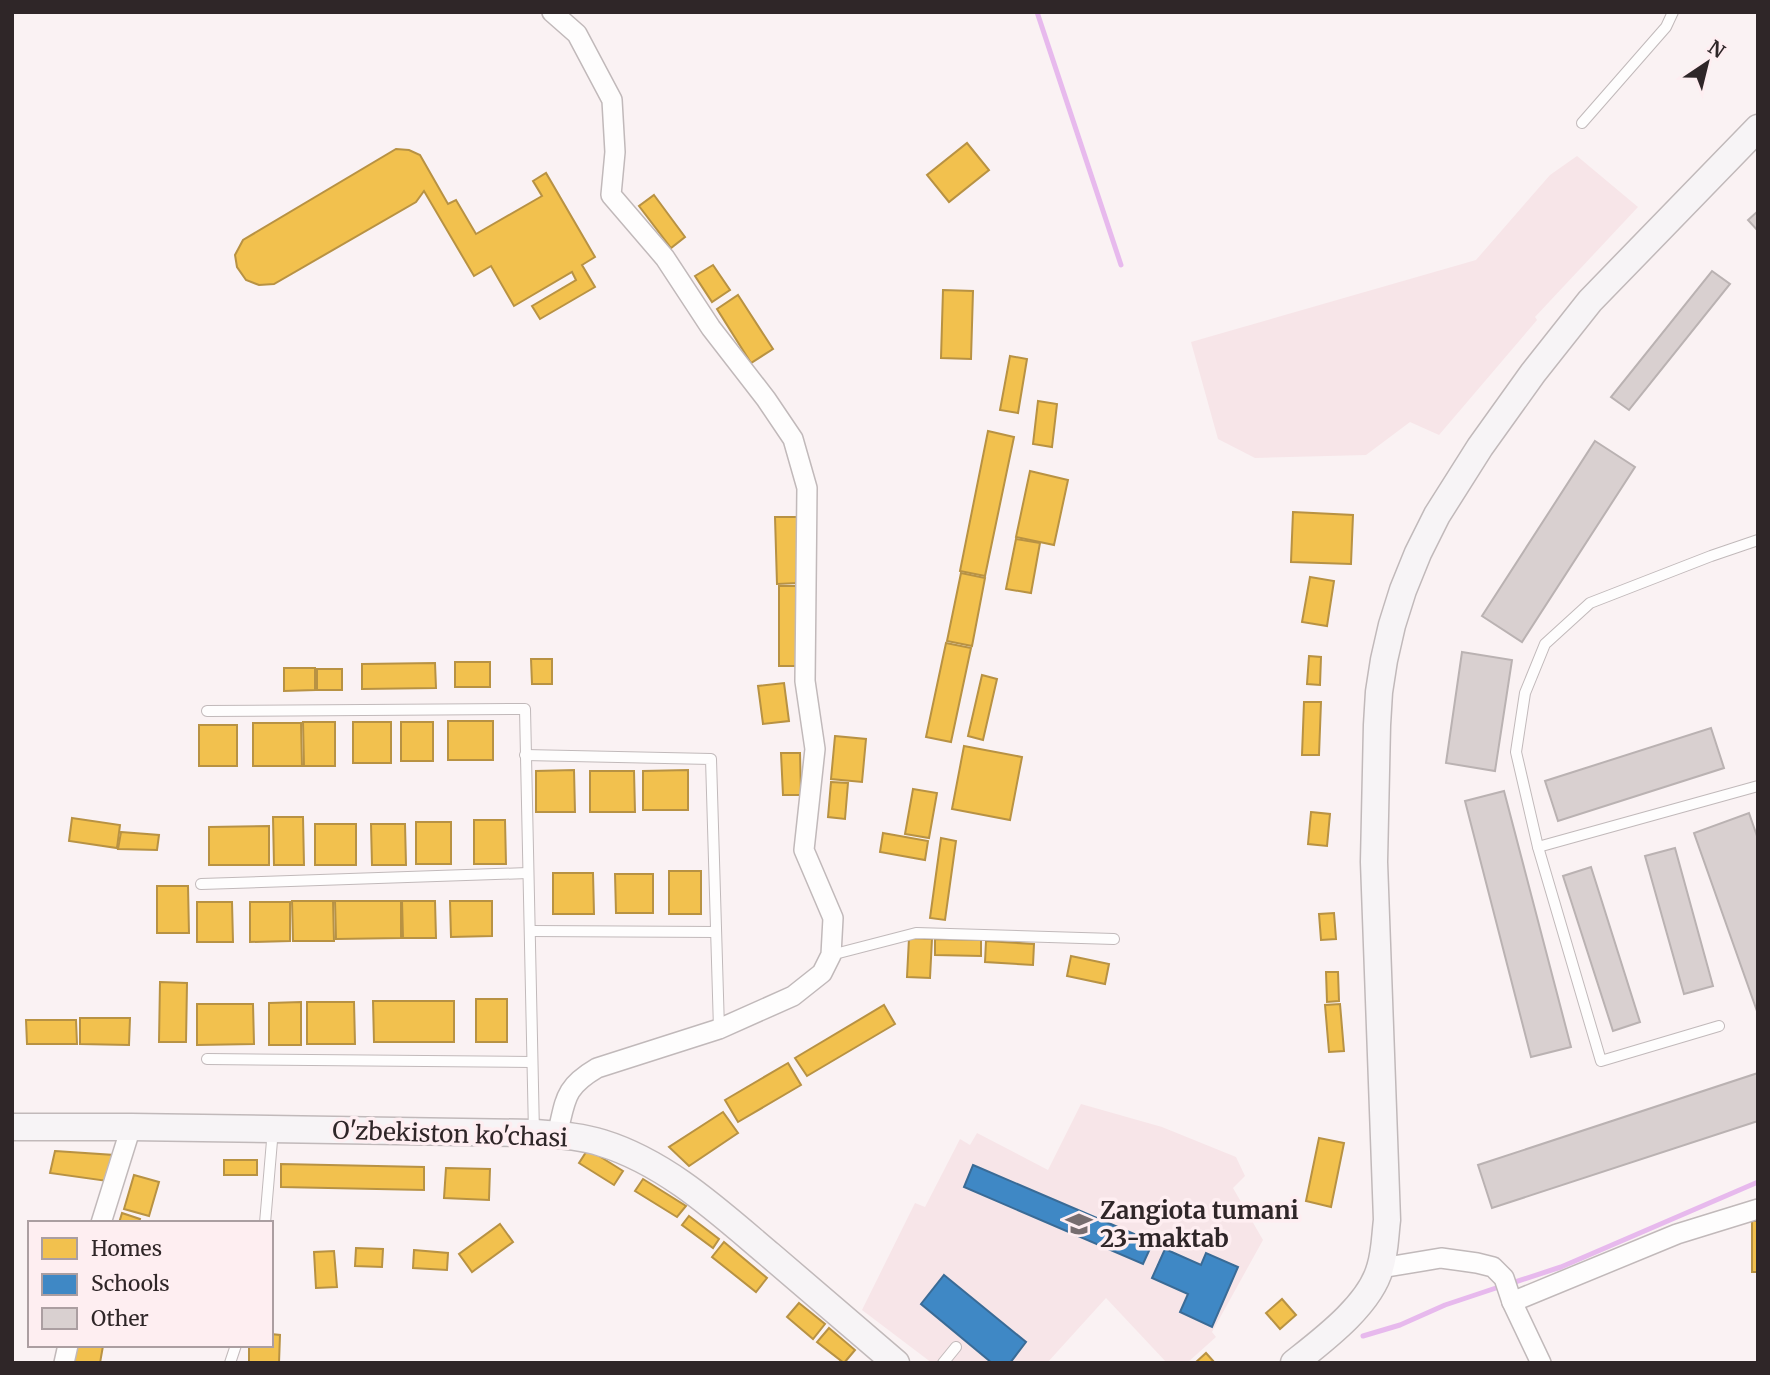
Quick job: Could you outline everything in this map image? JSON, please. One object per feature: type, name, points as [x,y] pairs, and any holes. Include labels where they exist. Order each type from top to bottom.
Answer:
[{"type":"main road","points":[[1294,1363],[1345,1320],[1372,1290],[1381,1268],[1387,1220],[1374,862],[1377,725],[1384,660],[1403,590],[1437,515],[1480,447],[1533,373],[1590,301],[1758,128]]},
{"type":"main road","name":"O'zbekiston ko'chasi","points":[[12,1127],[545,1134],[604,1143],[648,1163],[676,1180],[736,1227],[896,1363]]},
{"type":"street","points":[[545,1134],[574,1085],[581,1077],[597,1068],[719,1029],[793,996],[822,973],[831,955],[833,918],[804,850],[815,749],[805,681],[807,488],[793,439],[711,328],[665,258],[611,195],[615,152],[612,100],[577,34],[557,14]]},
{"type":"street","points":[[102,1221],[131,1127]]},
{"type":"street","points":[[1508,1291],[1758,1209]]},
{"type":"street","points":[[1381,1268],[1441,1258],[1493,1267],[1508,1291],[1541,1363]]},
{"type":"lane","points":[[1582,123],[1666,27],[1673,12]]},
{"type":"lane","points":[[1719,1026],[1601,1061],[1538,847],[1516,752],[1524,693],[1545,644],[1590,603],[1758,540]]},
{"type":"lane","points":[[207,711],[525,709],[532,1062],[545,1134]]},
{"type":"lane","points":[[526,755],[711,759],[719,1029]]},
{"type":"lane","points":[[1538,847],[1758,786]]},
{"type":"lane","points":[[201,884],[528,873]]},
{"type":"lane","points":[[530,931],[716,932]]},
{"type":"lane","points":[[831,955],[916,933],[1114,939]]},
{"type":"lane","points":[[207,1059],[532,1062]]},
{"type":"lane","points":[[265,1221],[273,1129]]},
{"type":"lane","points":[[943,1363],[956,1347]]},
{"type":"shaded area","points":[[1577,156],[1638,207],[1535,317],[1537,320],[1439,435],[1410,422],[1366,455],[1255,458],[1218,439],[1191,342],[1476,260],[1550,175]]},
{"type":"shaded area","name":"Zangiota tumani 23-maktab","points":[[1081,1104],[1162,1127],[1236,1157],[1245,1176],[1233,1188],[1263,1240],[1212,1332],[1216,1337],[1187,1363],[1167,1363],[1106,1298],[1047,1363],[932,1363],[862,1310],[915,1203],[925,1207],[960,1139],[970,1145],[977,1133],[1048,1170]]},
{"type":"building: Homes","points":[[967,143],[989,170],[949,202],[927,175]]},
{"type":"building: Homes","points":[[396,149],[409,150],[420,155],[448,204],[456,200],[476,234],[542,196],[533,181],[546,173],[595,257],[582,265],[595,287],[540,319],[532,306],[576,280],[572,272],[514,306],[491,266],[474,276],[424,191],[416,202],[274,284],[259,285],[246,280],[237,267],[235,255],[243,240]]},
{"type":"building: Homes","points":[[654,195],[685,237],[671,248],[639,206]]},
{"type":"building: Homes","points":[[713,265],[730,290],[712,302],[695,276]]},
{"type":"building: Homes","points":[[943,290],[973,291],[971,359],[941,358]]},
{"type":"building: Homes","points":[[738,295],[773,349],[751,363],[717,309]]},
{"type":"building: Homes","points":[[1010,356],[1027,359],[1018,413],[1000,410]]},
{"type":"building: Homes","points":[[1038,401],[1057,404],[1052,447],[1033,444]]},
{"type":"building: Homes","points":[[988,431],[1014,437],[985,576],[960,571]]},
{"type":"building: Homes","points":[[1030,471],[1068,480],[1054,545],[1016,537]]},
{"type":"building: Homes","points":[[1293,512],[1353,515],[1351,564],[1291,562]]},
{"type":"building: Homes","points":[[775,517],[797,517],[799,583],[777,584]]},
{"type":"building: Homes","points":[[1016,539],[1040,543],[1031,593],[1006,589]]},
{"type":"building: Homes","points":[[961,573],[985,578],[972,646],[947,641]]},
{"type":"building: Homes","points":[[1310,577],[1334,581],[1327,626],[1302,622]]},
{"type":"building: Homes","points":[[779,586],[799,586],[799,666],[779,666]]},
{"type":"building: Homes","points":[[946,643],[971,648],[951,742],[926,737]]},
{"type":"building: Homes","points":[[1309,656],[1321,657],[1320,685],[1307,684]]},
{"type":"building: Homes","points":[[531,659],[552,659],[552,684],[532,684]]},
{"type":"building: Homes","points":[[455,662],[490,662],[490,687],[455,687]]},
{"type":"building: Homes","points":[[435,663],[436,688],[362,689],[362,664]]},
{"type":"building: Homes","points":[[284,668],[315,668],[315,690],[284,691]]},
{"type":"building: Homes","points":[[317,669],[342,669],[342,690],[317,690]]},
{"type":"building: Homes","points":[[982,675],[997,679],[983,740],[968,736]]},
{"type":"building: Homes","points":[[784,683],[789,721],[763,724],[758,686]]},
{"type":"building: Homes","points":[[1304,702],[1321,702],[1319,755],[1302,755]]},
{"type":"building: Homes","points":[[448,721],[493,721],[493,760],[448,760]]},
{"type":"building: Homes","points":[[303,722],[335,722],[335,766],[304,766]]},
{"type":"building: Homes","points":[[353,722],[391,722],[391,763],[353,763]]},
{"type":"building: Homes","points":[[401,722],[433,722],[433,761],[401,761]]},
{"type":"building: Homes","points":[[253,723],[301,723],[302,766],[253,766]]},
{"type":"building: Homes","points":[[199,725],[237,725],[237,766],[199,766]]},
{"type":"building: Homes","points":[[835,736],[866,739],[862,782],[831,779]]},
{"type":"building: Homes","points":[[964,746],[1022,757],[1010,820],[952,809]]},
{"type":"building: Homes","points":[[781,753],[800,753],[801,795],[783,795]]},
{"type":"building: Homes","points":[[574,770],[575,812],[536,812],[536,771]]},
{"type":"building: Homes","points":[[688,770],[688,810],[643,810],[643,771]]},
{"type":"building: Homes","points":[[590,771],[634,771],[635,812],[590,812]]},
{"type":"building: Homes","points":[[831,782],[848,783],[845,819],[828,817]]},
{"type":"building: Homes","points":[[913,789],[937,793],[929,838],[905,834]]},
{"type":"building: Homes","points":[[1311,812],[1330,814],[1327,846],[1308,844]]},
{"type":"building: Homes","points":[[273,817],[303,817],[304,865],[274,865]]},
{"type":"building: Homes","points":[[72,818],[120,825],[117,848],[69,841]]},
{"type":"building: Homes","points":[[474,820],[505,820],[506,864],[474,864]]},
{"type":"building: Homes","points":[[416,822],[451,822],[451,864],[416,864]]},
{"type":"building: Homes","points":[[315,824],[356,824],[356,865],[315,865]]},
{"type":"building: Homes","points":[[371,824],[405,824],[406,865],[372,865]]},
{"type":"building: Homes","points":[[269,826],[269,865],[209,865],[209,827]]},
{"type":"building: Homes","points":[[121,832],[159,835],[157,850],[118,849]]},
{"type":"building: Homes","points":[[883,833],[928,841],[925,860],[880,852]]},
{"type":"building: Homes","points":[[941,838],[956,841],[945,920],[930,918]]},
{"type":"building: Homes","points":[[669,871],[701,871],[701,914],[669,914]]},
{"type":"building: Homes","points":[[553,873],[593,873],[594,914],[553,914]]},
{"type":"building: Homes","points":[[615,874],[653,874],[653,913],[616,913]]},
{"type":"building: Homes","points":[[157,886],[188,886],[189,933],[157,933]]},
{"type":"building: Homes","points":[[292,901],[333,901],[334,941],[293,941]]},
{"type":"building: Homes","points":[[335,901],[401,901],[401,938],[336,939]]},
{"type":"building: Homes","points":[[402,901],[435,901],[436,938],[403,938]]},
{"type":"building: Homes","points":[[450,901],[492,901],[492,936],[451,937]]},
{"type":"building: Homes","points":[[197,902],[232,902],[233,942],[197,942]]},
{"type":"building: Homes","points":[[250,902],[290,902],[290,941],[250,942]]},
{"type":"building: Homes","points":[[1334,913],[1336,939],[1321,940],[1319,914]]},
{"type":"building: Homes","points":[[909,938],[932,939],[930,978],[907,977]]},
{"type":"building: Homes","points":[[935,939],[981,940],[981,956],[935,955]]},
{"type":"building: Homes","points":[[986,941],[1034,944],[1033,965],[985,962]]},
{"type":"building: Homes","points":[[1071,956],[1109,964],[1105,984],[1067,976]]},
{"type":"building: Homes","points":[[1326,972],[1338,972],[1339,1001],[1327,1002]]},
{"type":"building: Homes","points":[[160,982],[187,983],[186,1042],[159,1042]]},
{"type":"building: Homes","points":[[476,999],[507,999],[507,1042],[476,1042]]},
{"type":"building: Homes","points":[[373,1001],[454,1001],[454,1042],[374,1042]]},
{"type":"building: Homes","points":[[301,1002],[301,1045],[269,1045],[269,1003]]},
{"type":"building: Homes","points":[[307,1002],[354,1002],[355,1044],[307,1044]]},
{"type":"building: Homes","points":[[197,1004],[253,1004],[254,1044],[197,1045]]},
{"type":"building: Homes","points":[[1340,1004],[1344,1051],[1329,1052],[1325,1005]]},
{"type":"building: Homes","points":[[884,1005],[895,1024],[807,1076],[795,1058]]},
{"type":"building: Homes","points":[[80,1018],[130,1018],[129,1045],[80,1044]]},
{"type":"building: Homes","points":[[26,1020],[76,1020],[77,1044],[27,1044]]},
{"type":"building: Homes","points":[[788,1063],[801,1085],[738,1122],[725,1100]]},
{"type":"building: Homes","points":[[723,1112],[738,1133],[689,1166],[669,1147]]},
{"type":"building: Homes","points":[[1319,1138],[1344,1143],[1331,1207],[1306,1201]]},
{"type":"building: Homes","points":[[588,1149],[623,1171],[614,1185],[579,1163]]},
{"type":"building: Homes","points":[[55,1151],[114,1155],[107,1181],[50,1173]]},
{"type":"building: Homes","points":[[224,1160],[257,1160],[257,1175],[224,1175]]},
{"type":"building: Homes","points":[[281,1164],[424,1167],[424,1190],[281,1187]]},
{"type":"building: Homes","points":[[446,1168],[490,1169],[489,1200],[444,1198]]},
{"type":"building: Homes","points":[[134,1175],[159,1182],[149,1216],[124,1209]]},
{"type":"building: Homes","points":[[643,1179],[686,1206],[677,1217],[635,1191]]},
{"type":"building: Homes","points":[[122,1213],[140,1219],[140,1221],[120,1221]]},
{"type":"building: Homes","points":[[689,1216],[719,1239],[713,1248],[682,1225]]},
{"type":"building: Homes","points":[[1752,1221],[1758,1221],[1758,1272],[1752,1272]]},
{"type":"building: Homes","points":[[500,1224],[513,1242],[472,1272],[459,1254]]},
{"type":"building: Homes","points":[[724,1242],[767,1278],[756,1292],[712,1257]]},
{"type":"building: Homes","points":[[356,1248],[383,1249],[382,1267],[355,1266]]},
{"type":"building: Homes","points":[[414,1250],[448,1253],[447,1270],[413,1268]]},
{"type":"building: Homes","points":[[334,1251],[337,1287],[316,1288],[314,1252]]},
{"type":"building: Homes","points":[[1282,1299],[1296,1315],[1280,1329],[1266,1313]]},
{"type":"building: Homes","points":[[799,1303],[825,1324],[813,1339],[787,1317]]},
{"type":"building: Homes","points":[[829,1328],[855,1350],[844,1363],[817,1342]]},
{"type":"building: Homes","points":[[273,1334],[280,1335],[279,1363],[249,1363],[249,1347],[273,1347]]},
{"type":"building: Homes","points":[[76,1347],[103,1347],[100,1363],[72,1363]]},
{"type":"building: Homes","points":[[1206,1353],[1215,1363],[1195,1363]]},
{"type":"building: Schools","points":[[973,1165],[1153,1242],[1143,1264],[964,1187]]},
{"type":"building: Schools","points":[[1165,1249],[1201,1265],[1206,1253],[1238,1267],[1212,1327],[1180,1312],[1188,1294],[1152,1278]]},
{"type":"building: Schools","points":[[944,1275],[1026,1342],[1010,1363],[992,1363],[921,1304]]},
{"type":"building: Other","points":[[1758,211],[1758,231],[1748,220]]},
{"type":"building: Other","points":[[1712,271],[1730,284],[1629,410],[1611,397]]},
{"type":"building: Other","points":[[1595,441],[1635,467],[1522,642],[1482,616]]},
{"type":"building: Other","points":[[1462,652],[1512,660],[1495,771],[1446,763]]},
{"type":"building: Other","points":[[1711,728],[1724,768],[1558,821],[1545,781]]},
{"type":"building: Other","points":[[1504,791],[1571,1047],[1531,1057],[1465,801]]},
{"type":"building: Other","points":[[1749,813],[1758,839],[1758,1014],[1694,833]]},
{"type":"building: Other","points":[[1675,848],[1713,986],[1684,994],[1645,856]]},
{"type":"building: Other","points":[[1591,867],[1640,1022],[1613,1031],[1563,876]]},
{"type":"building: Other","points":[[1758,1073],[1758,1121],[1492,1208],[1478,1165]]},
{"type":"waterway","points":[[1037,12],[1121,265]]},
{"type":"waterway","points":[[1512,1283],[1561,1267],[1758,1182]]},
{"type":"waterway","points":[[1363,1336],[1400,1325],[1445,1305],[1502,1286]]},
{"type":"place","name":"Zangiota tumani 23-maktab","points":[[1079,1224]]}]
